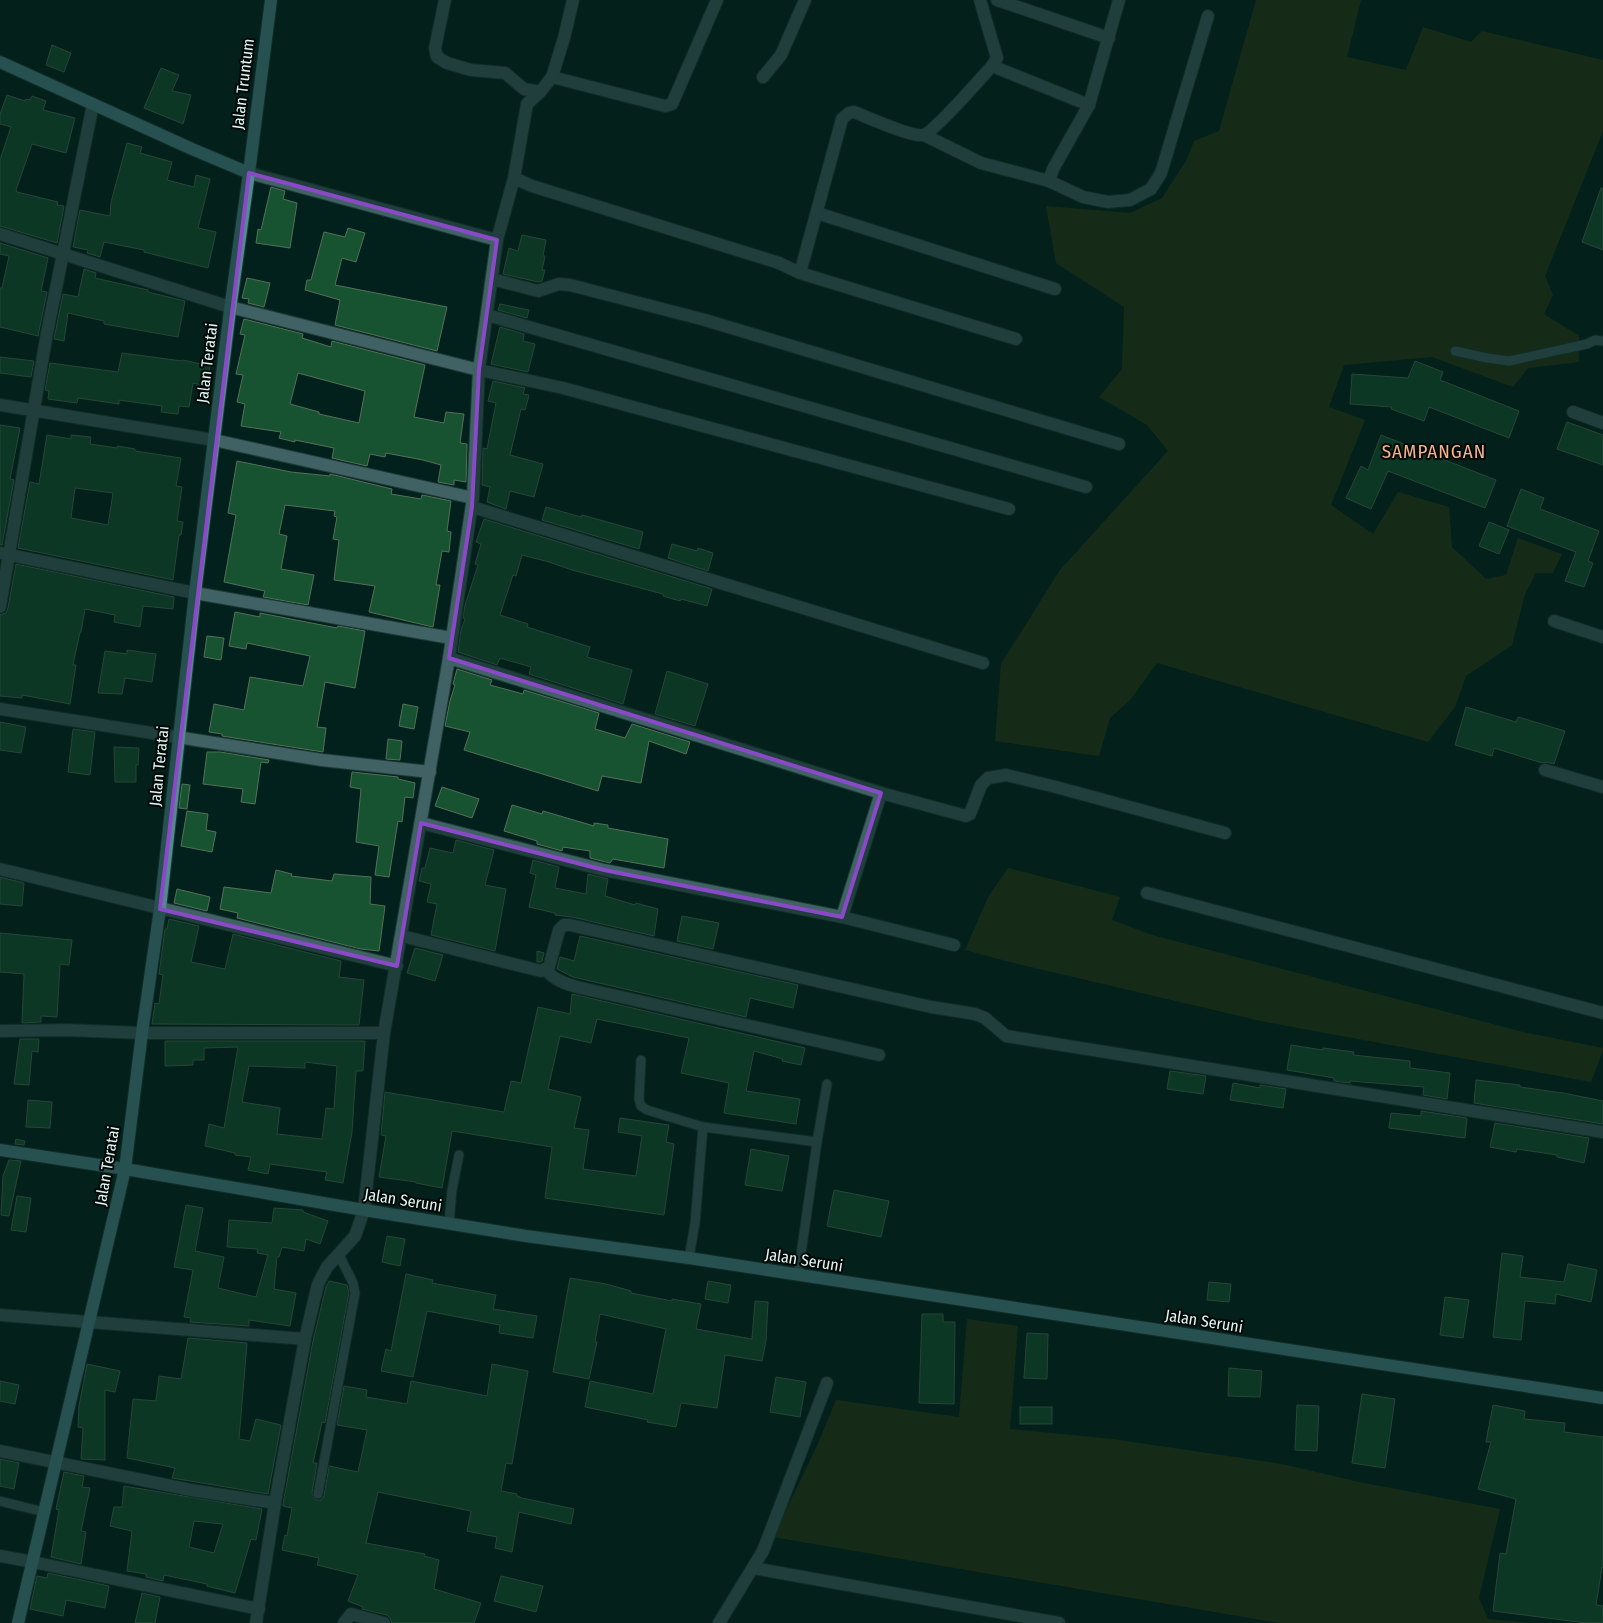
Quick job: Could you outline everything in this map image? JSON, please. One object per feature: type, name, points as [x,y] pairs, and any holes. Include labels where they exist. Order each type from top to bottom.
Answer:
[{"type":"street","name":"Jalan Truntum","points":[[248,172],[271,0]]},
{"type":"street","points":[[445,0],[435,48],[437,57],[447,63],[471,70],[505,73],[524,89],[540,92]]},
{"type":"street","points":[[256,1623],[274,1503],[305,1339],[319,1280],[327,1267],[355,1236],[364,1210],[384,1033],[430,772],[473,502],[480,370],[497,240],[514,178],[527,104],[552,77],[573,0]]},
{"type":"street","points":[[552,77],[665,106],[672,104],[717,0]]},
{"type":"street","points":[[763,77],[781,55],[805,0]]},
{"type":"street","points":[[924,135],[957,104],[997,58],[980,0]]},
{"type":"street","points":[[997,0],[1109,38]]},
{"type":"street","points":[[1049,181],[1053,169],[1089,105],[1119,0]]},
{"type":"street","points":[[800,273],[842,119],[854,112],[912,135],[924,135],[981,163],[1049,181],[1083,197],[1108,202],[1130,200],[1151,189],[1161,172],[1208,16]]},
{"type":"street","points":[[0,62],[192,150],[248,172],[497,240]]},
{"type":"street","points":[[992,66],[1089,105]]},
{"type":"street","points":[[0,607],[5,554],[34,410],[46,333],[93,104]]},
{"type":"street","name":"Jalan Teratai","points":[[18,1623],[125,1169],[160,909],[195,594],[248,172]]},
{"type":"street","points":[[514,178],[532,186],[779,263],[800,273],[1016,339]]},
{"type":"street","points":[[817,214],[1055,289]]},
{"type":"street","points":[[0,234],[230,307],[480,370],[563,388],[1009,509]]},
{"type":"street","points":[[492,279],[538,291],[560,284],[570,285],[705,320],[1118,444]]},
{"type":"street","points":[[487,315],[1086,488]]},
{"type":"street","points":[[0,405],[214,440],[473,502],[983,663]]},
{"type":"street","points":[[1573,412],[1603,423]]},
{"type":"street","points":[[5,554],[195,594],[451,638]]},
{"type":"street","points":[[1554,621],[1603,637]]},
{"type":"street","points":[[449,658],[881,793],[966,816],[970,814],[981,785],[988,778],[1006,775],[1066,789],[1225,833]]},
{"type":"street","points":[[0,709],[322,760],[430,772]]},
{"type":"street","points":[[1545,770],[1603,787]]},
{"type":"street","points":[[842,918],[881,793]]},
{"type":"street","points":[[421,823],[604,870],[842,918],[954,946]]},
{"type":"street","points":[[0,868],[397,966]]},
{"type":"street","points":[[1146,894],[1603,1013]]},
{"type":"street","points":[[402,936],[541,971],[549,966],[559,930],[564,925],[570,925],[931,1007],[976,1014],[985,1018],[1006,1036],[1603,1132]]},
{"type":"street","points":[[546,969],[559,982],[581,988],[879,1055]]},
{"type":"street","points":[[0,1031],[384,1033]]},
{"type":"street","name":"Jalan Seruni","points":[[0,1150],[125,1169],[448,1224],[689,1258],[1603,1398]]},
{"type":"street","points":[[0,1315],[305,1339]]},
{"type":"street","points":[[719,1623],[763,1551],[827,1383]]},
{"type":"street","points":[[0,1452],[191,1490],[274,1503]]},
{"type":"street","points":[[0,1556],[259,1609]]},
{"type":"street","points":[[753,1568],[1059,1623]]},
{"type":"street","points":[[344,1623],[351,1614],[384,1623]]},
{"type":"lane","points":[[1455,351],[1509,361],[1587,344],[1595,340],[1603,341]]},
{"type":"lane","points":[[641,1060],[639,1099],[642,1106],[647,1110],[703,1127],[817,1142]]},
{"type":"lane","points":[[806,1277],[800,1253],[827,1084]]},
{"type":"lane","points":[[689,1258],[694,1233],[703,1127]]},
{"type":"lane","points":[[448,1224],[459,1155]]},
{"type":"lane","points":[[318,1494],[354,1293],[353,1283],[339,1255]]},
{"type":"lane","points":[[0,1501],[44,1512]]},
{"type":"highlighted area","points":[[249,173],[497,240],[479,370],[472,507],[449,658],[881,793],[842,917],[604,870],[421,823],[397,966],[160,909]]},
{"type":"green space","points":[[1256,0],[1361,0],[1347,57],[1406,70],[1423,27],[1471,42],[1482,31],[1603,60],[1603,131],[1545,276],[1553,295],[1544,314],[1579,336],[1579,362],[1528,368],[1513,387],[1432,357],[1344,365],[1329,407],[1365,420],[1331,505],[1373,534],[1398,492],[1449,507],[1452,547],[1486,579],[1506,575],[1518,538],[1562,554],[1553,573],[1536,573],[1525,594],[1512,645],[1466,676],[1455,707],[1428,742],[1157,663],[1131,699],[1110,718],[1099,756],[995,741],[1001,664],[1060,570],[1168,451],[1147,425],[1099,397],[1122,369],[1124,307],[1056,263],[1046,206],[1130,213],[1162,198],[1186,161],[1194,141],[1219,131]]},
{"type":"green space","points":[[1008,868],[1120,897],[1112,920],[1152,935],[1523,1032],[1603,1048],[1603,1050],[1591,1082],[1261,1021],[965,950],[988,897]]},
{"type":"green space","points":[[967,1319],[1018,1326],[1010,1429],[1112,1439],[1282,1464],[1359,1482],[1500,1509],[1479,1598],[1488,1619],[1529,1623],[1279,1623],[773,1537],[817,1446],[836,1400],[959,1417]]},
{"type":"building","points":[[52,45],[71,53],[64,72],[46,65]]},
{"type":"building","points":[[161,68],[179,75],[172,91],[191,95],[183,124],[144,108]]},
{"type":"building","points":[[7,95],[25,101],[26,99],[30,100],[32,96],[46,101],[43,110],[75,118],[66,153],[32,144],[16,190],[17,192],[58,202],[57,205],[64,206],[57,243],[0,226],[0,160],[11,127],[0,124],[0,114]]},
{"type":"building","points":[[127,143],[142,147],[140,153],[172,162],[167,180],[194,187],[196,175],[210,179],[198,228],[216,232],[208,268],[144,252],[144,250],[104,242],[100,257],[87,253],[88,250],[73,247],[80,210],[110,216],[111,202]]},
{"type":"building","points":[[271,187],[285,191],[283,199],[297,203],[290,248],[256,243],[258,229],[261,230]]},
{"type":"building","points":[[1601,188],[1603,188],[1603,250],[1582,242]]},
{"type":"building","points":[[348,228],[365,233],[356,262],[342,258],[335,285],[447,307],[437,351],[335,325],[340,300],[305,290],[307,280],[311,280],[324,232],[345,237]]},
{"type":"building","points":[[522,235],[546,240],[542,270],[545,270],[542,281],[538,282],[503,274],[509,248],[518,251]]},
{"type":"building","points":[[0,243],[48,258],[41,291],[47,292],[38,336],[0,327],[0,288],[2,288],[9,256],[0,254]]},
{"type":"building","points":[[84,269],[96,273],[95,278],[185,301],[178,337],[104,324],[104,321],[68,313],[64,341],[54,339],[63,294],[78,297]]},
{"type":"building","points":[[247,278],[270,283],[264,307],[248,303],[249,299],[242,298]]},
{"type":"building","points":[[500,304],[529,310],[527,318],[498,310]]},
{"type":"building","points":[[244,319],[303,334],[302,338],[331,347],[332,341],[425,365],[414,417],[444,423],[446,412],[464,414],[460,443],[467,444],[466,482],[454,480],[454,485],[438,482],[441,465],[423,460],[386,453],[385,457],[370,454],[367,466],[332,458],[334,448],[279,438],[281,432],[241,426],[245,404],[237,402],[243,375],[236,374],[245,335],[240,334]],"holes":[[[298,373],[365,391],[359,423],[319,414],[319,412],[290,404]]]},
{"type":"building","points":[[500,327],[524,334],[523,341],[535,344],[528,372],[491,364]]},
{"type":"building","points":[[122,353],[183,360],[210,366],[205,386],[193,383],[189,407],[179,406],[178,414],[161,412],[162,406],[119,400],[119,404],[78,398],[77,403],[48,399],[49,391],[45,390],[50,363],[118,372]]},
{"type":"building","points":[[0,357],[34,361],[31,377],[0,373]]},
{"type":"building","points":[[1415,361],[1443,372],[1440,380],[1519,411],[1509,438],[1429,407],[1424,421],[1391,409],[1392,407],[1350,404],[1352,374],[1408,378]]},
{"type":"building","points":[[493,381],[525,388],[523,394],[529,395],[525,410],[521,409],[510,455],[543,464],[534,497],[510,491],[506,509],[487,502],[490,487],[482,485],[483,448],[487,449],[496,403],[488,401]]},
{"type":"building","points":[[1567,422],[1603,435],[1603,465],[1557,449]]},
{"type":"building","points":[[0,425],[20,428],[10,479],[14,480],[2,545],[0,545]]},
{"type":"building","points":[[47,435],[71,439],[71,435],[91,437],[90,444],[117,448],[117,446],[135,449],[135,451],[181,458],[176,486],[182,487],[177,521],[183,522],[181,535],[179,535],[173,580],[18,548],[30,482],[39,484]],"holes":[[[75,488],[113,493],[108,525],[71,518]]]},
{"type":"building","points":[[1381,435],[1496,480],[1485,508],[1388,471],[1371,509],[1346,498],[1361,466],[1368,470]]},
{"type":"building","points":[[237,461],[291,472],[330,476],[330,474],[392,489],[391,494],[421,499],[422,495],[451,501],[447,531],[451,532],[449,552],[442,551],[436,585],[440,585],[433,627],[369,612],[375,586],[334,580],[339,540],[333,539],[337,517],[334,516],[335,511],[285,505],[279,534],[287,536],[281,569],[314,575],[308,605],[263,597],[265,591],[224,582],[236,515],[228,513]]},
{"type":"building","points":[[1521,489],[1544,498],[1540,509],[1599,531],[1588,561],[1593,563],[1584,587],[1565,581],[1576,552],[1507,526]]},
{"type":"building","points":[[546,507],[643,532],[639,549],[542,520]]},
{"type":"building","points":[[484,519],[712,589],[707,606],[681,599],[680,601],[663,596],[663,594],[522,555],[516,576],[513,575],[500,615],[528,624],[527,627],[590,647],[587,657],[632,670],[623,704],[529,674],[531,667],[500,658],[497,665],[458,652],[461,630],[465,619],[463,618],[465,605],[478,565],[475,564],[481,544],[476,542]]},
{"type":"building","points":[[1489,522],[1509,530],[1499,554],[1479,546]]},
{"type":"building","points":[[672,544],[697,551],[698,548],[713,553],[708,571],[668,558]]},
{"type":"building","points":[[16,564],[174,597],[173,609],[143,606],[140,627],[114,622],[115,615],[85,609],[73,665],[76,665],[70,704],[22,695],[22,698],[0,696],[0,615],[6,613],[8,608]]},
{"type":"building","points":[[235,612],[260,617],[260,613],[337,628],[338,626],[365,631],[355,688],[325,682],[317,727],[326,728],[323,752],[222,736],[222,734],[209,732],[214,704],[244,710],[250,677],[303,686],[310,656],[247,643],[246,649],[229,646]]},
{"type":"building","points":[[207,636],[224,638],[221,660],[204,657]]},
{"type":"building","points":[[127,650],[156,654],[152,682],[125,678],[122,694],[98,693],[105,651],[127,654]]},
{"type":"building","points":[[457,669],[492,680],[490,685],[523,694],[524,690],[599,713],[595,729],[625,738],[632,724],[690,742],[686,754],[649,741],[641,783],[602,776],[598,791],[464,750],[470,732],[445,726]]},
{"type":"building","points":[[667,671],[708,684],[695,726],[655,714]]},
{"type":"building","points":[[403,704],[418,707],[414,729],[399,726]]},
{"type":"building","points":[[1466,707],[1516,722],[1518,717],[1565,731],[1554,764],[1542,763],[1494,748],[1492,756],[1455,745]]},
{"type":"building","points":[[0,722],[26,727],[21,753],[0,750]]},
{"type":"building","points":[[73,729],[95,732],[90,775],[68,772]]},
{"type":"building","points":[[388,739],[402,741],[400,760],[386,759]]},
{"type":"building","points":[[114,747],[139,748],[136,782],[115,782]]},
{"type":"building","points":[[207,752],[220,752],[269,760],[268,763],[261,762],[255,804],[241,802],[243,789],[203,784]]},
{"type":"building","points":[[352,772],[398,777],[398,779],[415,783],[413,798],[405,797],[402,822],[398,821],[389,877],[375,875],[379,846],[356,842],[361,789],[350,787]]},
{"type":"building","points":[[182,784],[190,785],[187,809],[179,808]]},
{"type":"building","points":[[442,787],[479,799],[472,818],[435,806]]},
{"type":"building","points":[[512,805],[542,814],[543,811],[594,826],[594,823],[608,825],[608,828],[668,839],[664,868],[613,859],[610,863],[590,858],[590,851],[563,847],[562,851],[537,844],[537,841],[504,831]]},
{"type":"building","points":[[187,811],[208,814],[206,830],[216,832],[212,852],[181,846]]},
{"type":"building","points":[[456,840],[494,850],[485,885],[506,889],[495,951],[431,935],[437,904],[427,902],[431,884],[419,881],[422,868],[425,868],[430,848],[453,853]]},
{"type":"building","points":[[533,860],[559,867],[555,888],[586,894],[588,874],[608,879],[605,896],[635,905],[636,903],[658,909],[654,936],[572,917],[555,915],[555,913],[529,907],[536,875],[530,873]]},
{"type":"building","points":[[276,870],[292,874],[291,876],[332,881],[334,874],[371,877],[370,904],[385,906],[379,951],[361,949],[237,918],[238,913],[220,909],[224,887],[271,893]]},
{"type":"building","points":[[0,877],[24,883],[22,906],[0,904]]},
{"type":"building","points":[[177,889],[210,897],[207,911],[174,903]]},
{"type":"building","points":[[682,916],[719,923],[713,949],[677,941]]},
{"type":"building","points":[[169,919],[199,926],[191,962],[225,969],[233,934],[341,961],[339,977],[364,980],[359,1025],[152,1024],[155,1003],[159,1004],[163,975],[159,974],[165,929],[167,929]]},
{"type":"building","points":[[0,933],[72,940],[69,965],[60,964],[57,1017],[41,1016],[41,1022],[22,1023],[24,974],[0,972]]},
{"type":"building","points":[[580,936],[798,985],[793,1008],[750,998],[746,1017],[573,977],[557,969],[560,957],[574,961]]},
{"type":"building","points":[[415,948],[443,955],[435,981],[407,973]]},
{"type":"building","points":[[537,951],[544,953],[540,962],[537,962]]},
{"type":"building","points":[[572,994],[805,1048],[801,1065],[782,1061],[783,1059],[754,1051],[746,1091],[800,1099],[796,1124],[724,1113],[729,1083],[681,1073],[689,1038],[597,1019],[591,1043],[560,1036],[548,1089],[581,1097],[574,1128],[589,1130],[583,1169],[636,1176],[642,1136],[618,1132],[620,1118],[669,1125],[666,1142],[674,1144],[664,1215],[545,1198],[552,1147],[452,1131],[442,1188],[379,1177],[386,1136],[381,1135],[385,1092],[504,1112],[511,1081],[521,1083],[538,1007],[570,1014]]},
{"type":"building","points":[[20,1039],[39,1039],[38,1052],[32,1051],[29,1085],[14,1084]]},
{"type":"building","points":[[165,1041],[365,1041],[363,1071],[356,1071],[352,1132],[343,1183],[325,1180],[327,1172],[270,1164],[268,1174],[248,1170],[251,1157],[235,1155],[235,1153],[205,1146],[209,1124],[224,1128],[238,1047],[204,1048],[204,1060],[193,1060],[193,1065],[165,1066]],"holes":[[[305,1062],[337,1066],[334,1109],[326,1108],[322,1139],[277,1134],[280,1108],[242,1102],[249,1066],[305,1068]]]},
{"type":"building","points":[[1291,1045],[1354,1052],[1353,1055],[1410,1061],[1410,1068],[1450,1073],[1447,1099],[1423,1095],[1424,1087],[1350,1081],[1350,1083],[1334,1081],[1334,1078],[1287,1070]]},
{"type":"building","points":[[1170,1071],[1206,1076],[1203,1094],[1167,1089]]},
{"type":"building","points":[[1476,1080],[1520,1085],[1520,1087],[1603,1101],[1603,1124],[1474,1103]]},
{"type":"building","points":[[1233,1083],[1260,1088],[1260,1085],[1286,1089],[1283,1108],[1230,1100]]},
{"type":"building","points":[[28,1100],[52,1102],[50,1128],[26,1127]]},
{"type":"building","points":[[1421,1111],[1467,1118],[1465,1138],[1389,1128],[1391,1113],[1421,1116]]},
{"type":"building","points":[[1495,1123],[1589,1138],[1584,1163],[1557,1157],[1557,1155],[1517,1149],[1516,1152],[1490,1147]]},
{"type":"building","points":[[16,1139],[25,1141],[24,1145],[15,1144]]},
{"type":"building","points":[[751,1149],[789,1156],[782,1191],[745,1185]]},
{"type":"building","points":[[9,1160],[21,1161],[9,1216],[1,1215],[3,1176]]},
{"type":"building","points":[[834,1190],[889,1201],[881,1237],[827,1226]]},
{"type":"building","points":[[17,1196],[31,1198],[26,1232],[11,1230]]},
{"type":"building","points":[[186,1205],[203,1208],[195,1251],[224,1257],[218,1288],[256,1297],[268,1255],[257,1253],[258,1249],[227,1247],[229,1220],[272,1223],[274,1208],[303,1210],[303,1212],[328,1221],[320,1244],[306,1239],[304,1251],[282,1247],[279,1257],[277,1257],[274,1289],[296,1293],[290,1326],[249,1320],[249,1326],[190,1322],[191,1318],[184,1317],[193,1270],[174,1267]]},
{"type":"building","points":[[387,1236],[405,1239],[400,1266],[382,1262]]},
{"type":"building","points":[[1502,1253],[1523,1256],[1520,1277],[1564,1282],[1568,1264],[1597,1270],[1591,1302],[1556,1294],[1555,1304],[1525,1301],[1521,1340],[1493,1337]]},
{"type":"building","points":[[406,1274],[433,1280],[432,1283],[496,1295],[493,1309],[537,1316],[533,1338],[499,1333],[500,1325],[427,1311],[413,1377],[381,1371],[386,1349],[391,1351]]},
{"type":"building","points":[[570,1278],[606,1284],[631,1291],[631,1293],[672,1301],[672,1299],[701,1304],[696,1329],[752,1339],[755,1301],[768,1302],[766,1341],[762,1361],[725,1355],[717,1408],[681,1403],[676,1427],[585,1407],[590,1381],[653,1394],[666,1329],[600,1314],[595,1342],[597,1342],[589,1379],[553,1372]]},
{"type":"building","points":[[329,1281],[347,1285],[349,1293],[325,1423],[322,1422],[313,1463],[317,1463],[312,1493],[316,1500],[321,1500],[324,1496],[329,1466],[358,1472],[367,1430],[337,1425],[344,1386],[367,1390],[366,1397],[407,1404],[411,1381],[487,1396],[492,1364],[528,1371],[512,1464],[506,1463],[501,1491],[517,1494],[517,1496],[522,1498],[574,1509],[571,1524],[519,1512],[512,1552],[495,1548],[497,1537],[467,1531],[471,1511],[378,1492],[366,1543],[425,1554],[424,1556],[439,1560],[434,1589],[481,1603],[474,1623],[392,1623],[387,1615],[362,1609],[363,1607],[348,1601],[358,1575],[317,1565],[319,1558],[282,1550],[285,1535],[287,1536],[292,1508],[283,1506],[283,1504],[313,1341]]},
{"type":"building","points":[[708,1281],[731,1285],[728,1303],[705,1299]]},
{"type":"building","points":[[1209,1282],[1231,1284],[1229,1302],[1207,1300]]},
{"type":"building","points":[[1445,1297],[1469,1300],[1463,1338],[1440,1335]]},
{"type":"building","points":[[922,1314],[943,1314],[943,1322],[955,1322],[954,1404],[919,1403]]},
{"type":"building","points":[[1027,1333],[1048,1334],[1047,1379],[1024,1378]]},
{"type":"building","points":[[188,1338],[247,1343],[239,1439],[250,1441],[256,1419],[281,1425],[268,1494],[172,1478],[175,1468],[127,1458],[133,1399],[156,1401],[159,1376],[181,1379]]},
{"type":"building","points":[[87,1364],[120,1371],[115,1392],[105,1390],[105,1460],[81,1459],[83,1428],[78,1427],[79,1406]]},
{"type":"building","points":[[1229,1368],[1262,1371],[1260,1397],[1228,1396]]},
{"type":"building","points":[[776,1377],[806,1382],[800,1417],[770,1412]]},
{"type":"building","points":[[0,1381],[19,1385],[15,1404],[0,1401]]},
{"type":"building","points":[[1362,1394],[1395,1399],[1385,1468],[1352,1463]]},
{"type":"building","points":[[1297,1405],[1319,1406],[1317,1451],[1295,1450]]},
{"type":"building","points":[[1493,1405],[1525,1411],[1524,1419],[1565,1423],[1564,1432],[1603,1437],[1603,1568],[1596,1605],[1603,1606],[1603,1623],[1586,1623],[1493,1611],[1500,1553],[1506,1554],[1516,1499],[1478,1489],[1491,1442],[1486,1442]]},
{"type":"building","points":[[1020,1407],[1052,1407],[1052,1424],[1020,1424]]},
{"type":"building","points":[[0,1459],[19,1463],[14,1489],[0,1486]]},
{"type":"building","points":[[64,1472],[84,1476],[82,1487],[90,1488],[81,1531],[86,1532],[81,1564],[51,1557],[59,1510],[56,1509]]},
{"type":"building","points":[[124,1486],[262,1509],[256,1540],[251,1539],[235,1593],[207,1586],[207,1584],[164,1575],[163,1581],[146,1577],[146,1574],[127,1571],[132,1531],[110,1526],[114,1507],[122,1507]],"holes":[[[194,1521],[223,1524],[214,1553],[189,1547]]]},
{"type":"building","points":[[48,1573],[109,1586],[105,1608],[66,1600],[63,1616],[30,1609],[37,1576],[47,1578]]},
{"type":"building","points":[[501,1576],[543,1586],[536,1612],[494,1601]]},
{"type":"building","points":[[142,1593],[160,1597],[155,1623],[135,1623]]},
{"type":"district","name":"SAMPANGAN","points":[[1434,451]]}]
